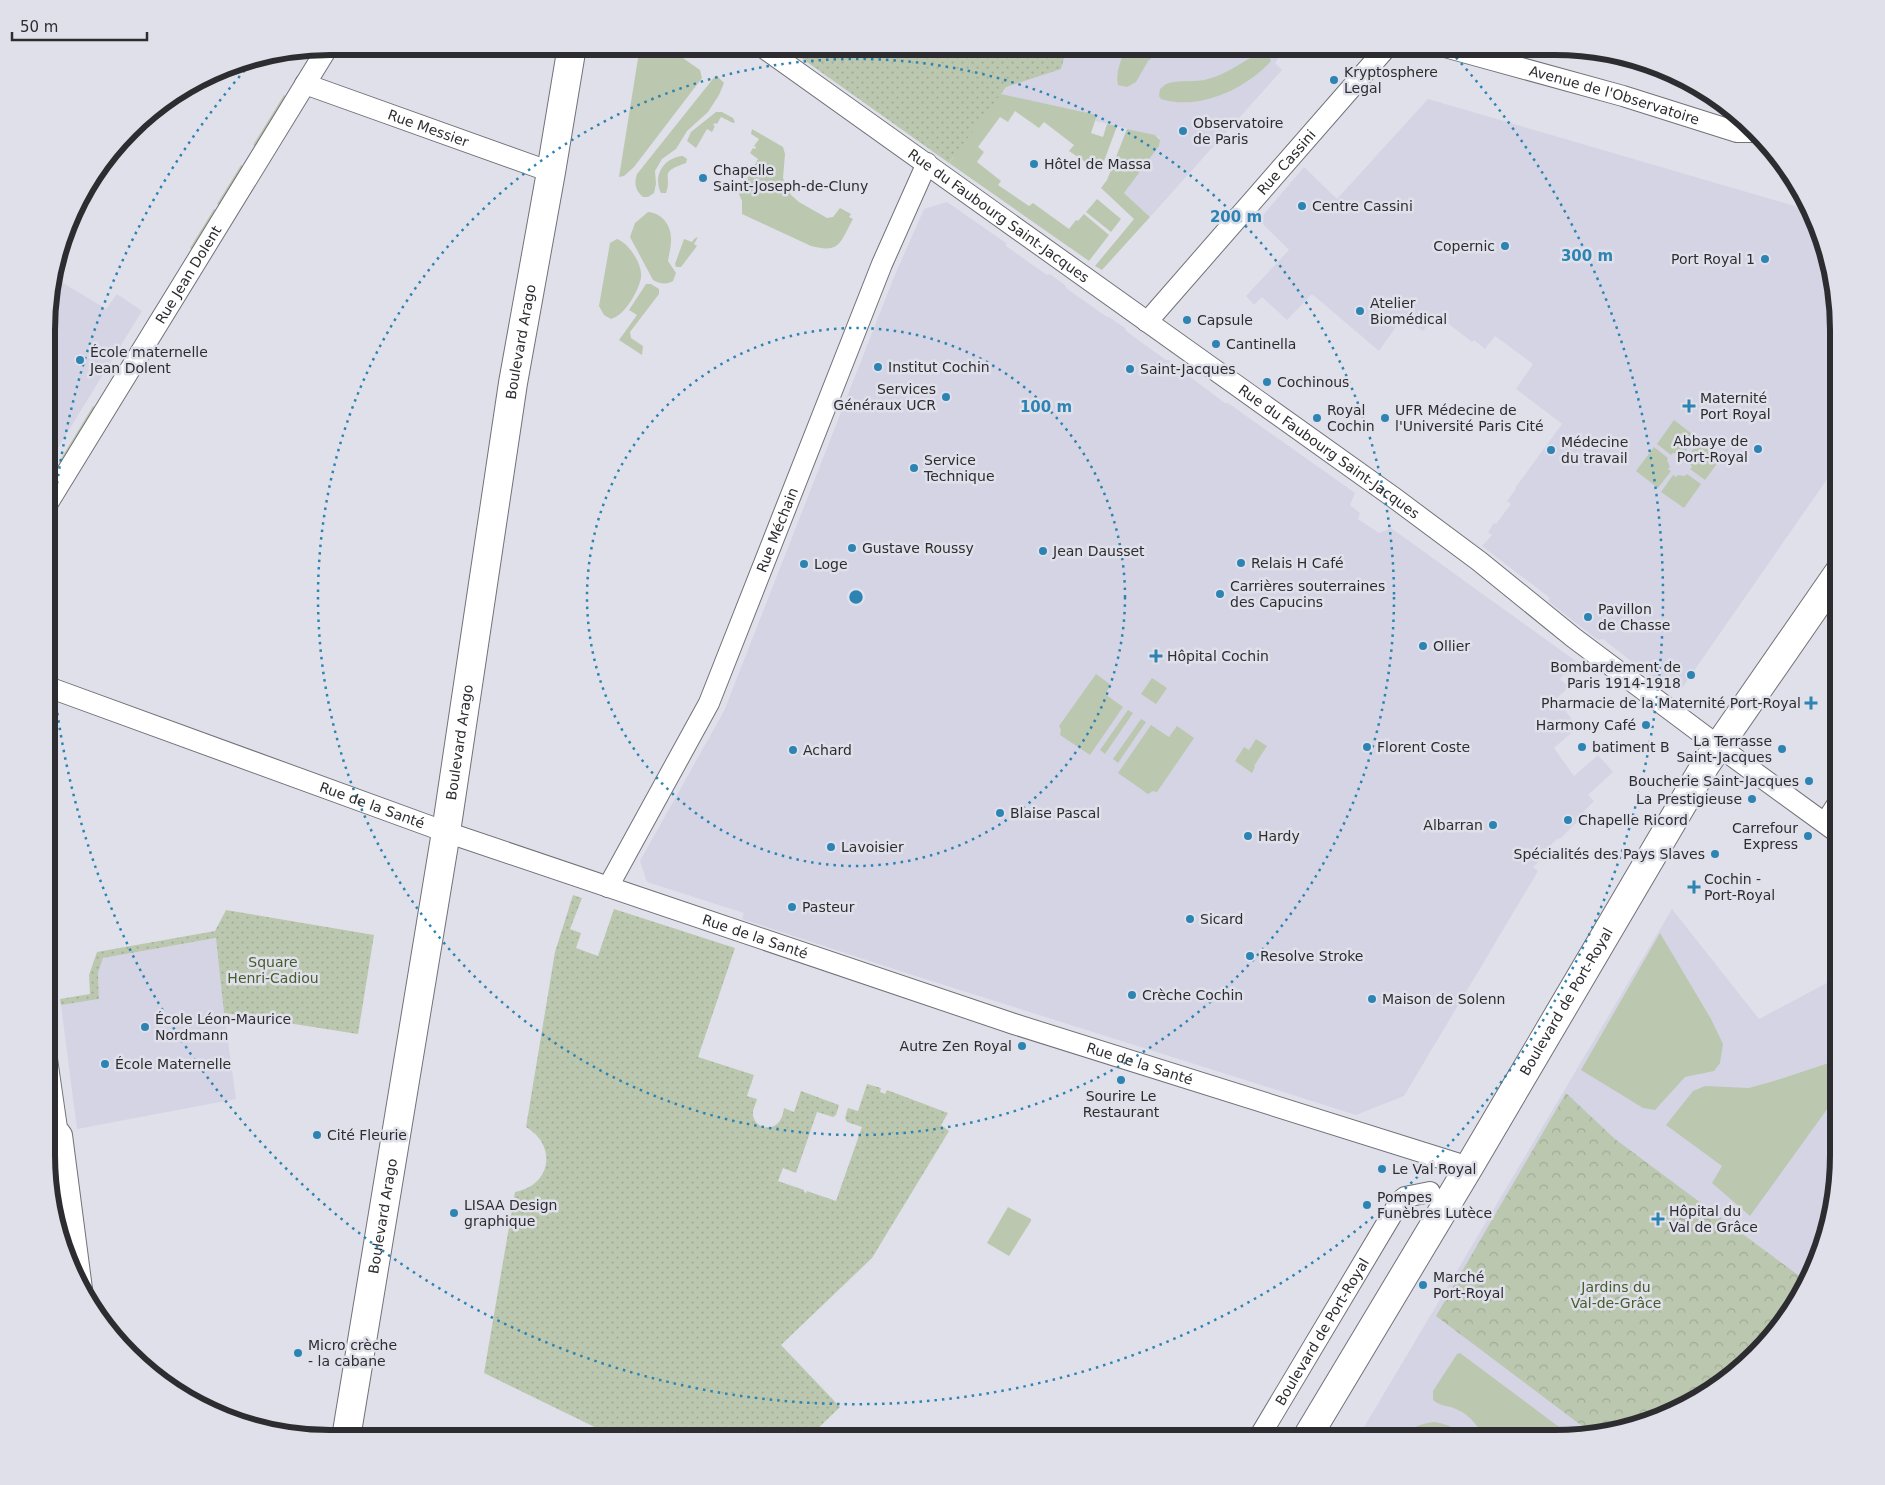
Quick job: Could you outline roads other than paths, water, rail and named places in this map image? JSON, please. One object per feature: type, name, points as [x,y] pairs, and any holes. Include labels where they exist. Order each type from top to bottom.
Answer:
[{"type":"main road","name":"Boulevard Arago","points":[[347,1430],[446,832],[513,383],[570,55]]},
{"type":"main road","name":"Boulevard de Port-Royal","points":[[1311,1430],[1717,745],[1830,585]]},
{"type":"street","name":"Rue Jean Dolent","points":[[55,492],[323,55]]},
{"type":"street","name":"Rue du Faubourg Saint-Jacques","points":[[774,55],[1460,546],[1574,638],[1830,827]]},
{"type":"street","name":"Rue Cassini","points":[[1147,322],[1380,55]]},
{"type":"street","name":"Avenue de l'Observatoire","points":[[1474,55],[1623,96],[1737,132],[1745,132]]},
{"type":"street","name":"Rue Messier","points":[[305,84],[551,172]]},
{"type":"street","name":"Rue Méchain","points":[[608,887],[709,703],[882,264],[926,163]]},
{"type":"street","name":"Rue de la Santé","points":[[55,690],[446,832],[608,887],[1020,1026],[1468,1167]]},
{"type":"street","points":[[55,1114],[57,1128],[62,1135],[79,1268]]},
{"type":"street","name":"Boulevard de Port-Royal","points":[[1263,1430],[1400,1201],[1405,1197],[1430,1192]]},
{"type":"place","name":"Kryptosphere Legal","points":[[1334,80]]},
{"type":"place","name":"Observatoire de Paris","points":[[1183,131]]},
{"type":"place","name":"Hôtel de Massa","points":[[1034,164]]},
{"type":"place","name":"Chapelle Saint-Joseph-de-Cluny","points":[[703,178]]},
{"type":"place","name":"Centre Cassini","points":[[1302,206]]},
{"type":"place","name":"Copernic","points":[[1505,246]]},
{"type":"place","name":"Port Royal 1","points":[[1765,259]]},
{"type":"place","name":"Atelier Biomédical","points":[[1360,311]]},
{"type":"place","name":"Capsule","points":[[1187,320]]},
{"type":"place","name":"Cantinella","points":[[1216,344]]},
{"type":"place","name":"École maternelle Jean Dolent","points":[[80,360]]},
{"type":"place","name":"Institut Cochin","points":[[878,367]]},
{"type":"place","name":"Saint-Jacques","points":[[1130,369]]},
{"type":"place","name":"Cochinous","points":[[1267,382]]},
{"type":"place","name":"Services Généraux UCR","points":[[946,397]]},
{"type":"place","name":"Maternité Port Royal","points":[[1689,406]]},
{"type":"place","name":"Royal Cochin","points":[[1317,418]]},
{"type":"place","name":"UFR Médecine de l'Université Paris Cité","points":[[1385,418]]},
{"type":"place","name":"Abbaye de Port-Royal","points":[[1758,449]]},
{"type":"place","name":"Médecine du travail","points":[[1551,450]]},
{"type":"place","name":"Service Technique","points":[[914,468]]},
{"type":"place","name":"Gustave Roussy","points":[[852,548]]},
{"type":"place","name":"Jean Dausset","points":[[1043,551]]},
{"type":"place","name":"Relais H Café","points":[[1241,563]]},
{"type":"place","name":"Loge","points":[[804,564]]},
{"type":"place","name":"Carrières souterraines des Capucins","points":[[1220,594]]},
{"type":"place","name":"Pavillon de Chasse","points":[[1588,617]]},
{"type":"place","name":"Ollier","points":[[1423,646]]},
{"type":"place","name":"Hôpital Cochin","points":[[1156,656]]},
{"type":"place","name":"Bombardement de Paris 1914-1918","points":[[1691,675]]},
{"type":"place","name":"Pharmacie de la Maternité Port-Royal","points":[[1811,703]]},
{"type":"place","name":"Harmony Café","points":[[1646,725]]},
{"type":"place","name":"Florent Coste","points":[[1367,747]]},
{"type":"place","name":"batiment B","points":[[1582,747]]},
{"type":"place","name":"La Terrasse Saint-Jacques","points":[[1782,749]]},
{"type":"place","name":"Achard","points":[[793,750]]},
{"type":"place","name":"Boucherie Saint-Jacques","points":[[1809,781]]},
{"type":"place","name":"La Prestigieuse","points":[[1752,799]]},
{"type":"place","name":"Blaise Pascal","points":[[1000,813]]},
{"type":"place","name":"Chapelle Ricord","points":[[1568,820]]},
{"type":"place","name":"Albarran","points":[[1493,825]]},
{"type":"place","name":"Hardy","points":[[1248,836]]},
{"type":"place","name":"Carrefour Express","points":[[1808,836]]},
{"type":"place","name":"Lavoisier","points":[[831,847]]},
{"type":"place","name":"Spécialités des Pays Slaves","points":[[1715,854]]},
{"type":"place","name":"Cochin - Port-Royal","points":[[1694,887]]},
{"type":"place","name":"Pasteur","points":[[792,907]]},
{"type":"place","name":"Sicard","points":[[1190,919]]},
{"type":"place","name":"Resolve Stroke","points":[[1250,956]]},
{"type":"place","name":"Crèche Cochin","points":[[1132,995]]},
{"type":"place","name":"Maison de Solenn","points":[[1372,999]]},
{"type":"place","name":"École Léon-Maurice Nordmann","points":[[145,1027]]},
{"type":"place","name":"Autre Zen Royal","points":[[1022,1046]]},
{"type":"place","name":"École Maternelle","points":[[105,1064]]},
{"type":"place","name":"Sourire Le Restaurant","points":[[1121,1080]]},
{"type":"place","name":"Cité Fleurie","points":[[317,1135]]},
{"type":"place","name":"Le Val Royal","points":[[1382,1169]]},
{"type":"place","name":"Pompes Funèbres Lutèce","points":[[1367,1205]]},
{"type":"place","name":"LISAA Design graphique","points":[[454,1213]]},
{"type":"place","name":"Hôpital du Val de Grâce","points":[[1658,1219]]},
{"type":"place","name":"Marché Port-Royal","points":[[1423,1285]]},
{"type":"place","name":"Micro crèche - la cabane","points":[[298,1353]]},
{"type":"park label","name":"Square Henri-Cadiou","points":[[273,970]]},
{"type":"park label","name":"Jardins du Val-de-Grâce","points":[[1616,1295]]}]
